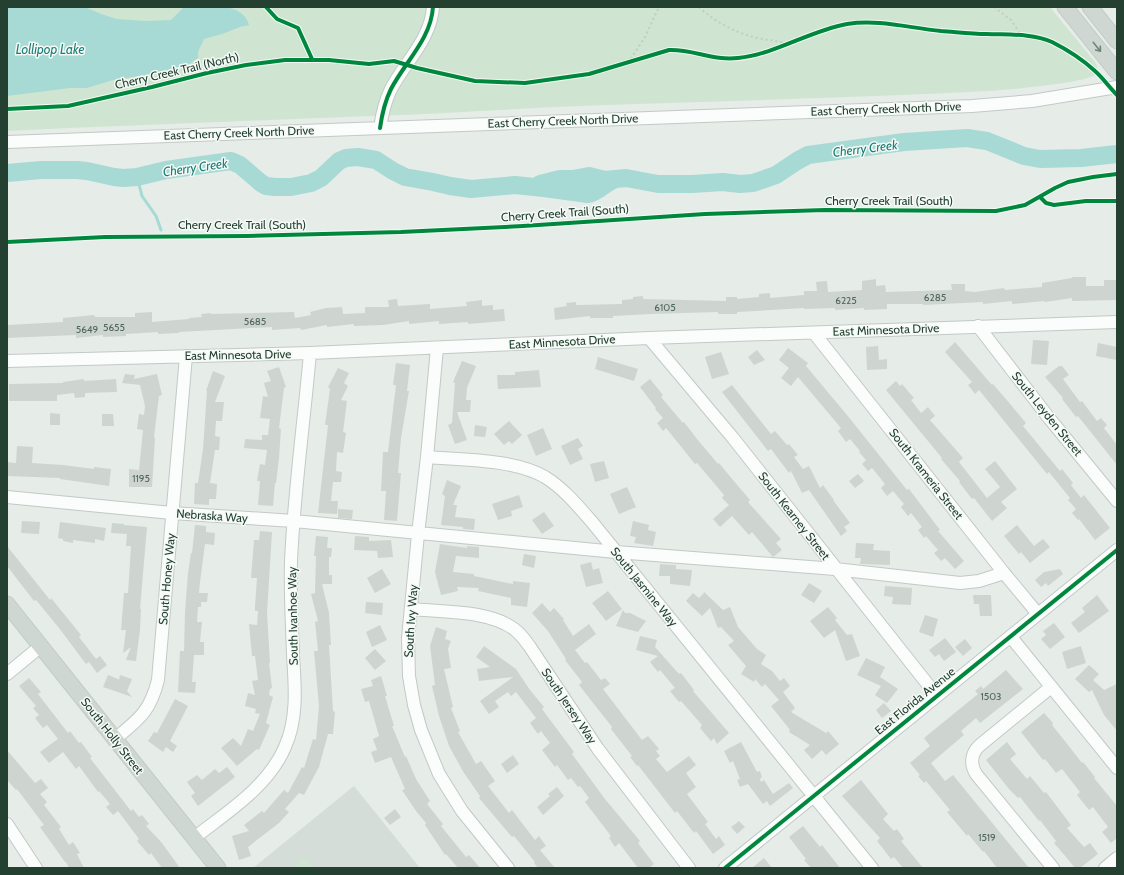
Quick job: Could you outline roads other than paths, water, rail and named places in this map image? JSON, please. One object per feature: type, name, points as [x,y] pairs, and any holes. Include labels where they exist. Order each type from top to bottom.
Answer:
[{"type":"main road","points":[[1065,7],[1117,72]]},
{"type":"main road","points":[[1090,7],[1117,41]]},
{"type":"main road","name":"South Holly Street","points":[[7,604],[218,868]]},
{"type":"street","points":[[380,128],[383,110],[388,95],[423,38],[429,24],[433,7]]},
{"type":"street","name":"East Cherry Creek North Drive","points":[[7,142],[979,105],[1032,101],[1117,87]]},
{"type":"street","name":"East Minnesota Drive","points":[[7,362],[310,353],[649,338],[1117,322]]},
{"type":"street","name":"South Leyden Street","points":[[978,326],[1049,418],[1117,501]]},
{"type":"street","name":"South Krameria Street","points":[[814,333],[1038,614]]},
{"type":"street","name":"South Kearney Street","points":[[649,338],[733,438],[835,569],[937,696]]},
{"type":"street","name":"South Ivy Way","points":[[437,348],[408,638],[409,676],[414,704],[427,747],[439,774],[458,806],[508,868]]},
{"type":"street","name":"South Ivanhoe Way","points":[[194,838],[244,799],[263,781],[280,758],[292,727],[295,699],[291,562],[310,353]]},
{"type":"street","name":"South Honey Way","points":[[115,739],[143,714],[150,704],[158,680],[186,356]]},
{"type":"street","name":"South Jasmine Way","points":[[427,457],[507,464],[521,468],[544,477],[575,502],[872,868]]},
{"type":"street","name":"Nebraska Way","points":[[7,497],[172,513],[294,521],[616,552],[835,569],[960,583],[979,581],[1004,572]]},
{"type":"street","name":"East Florida Avenue","points":[[725,868],[1117,550]]},
{"type":"street","name":"South Jersey Way","points":[[411,609],[493,618],[503,622],[520,634],[598,749],[689,868]]},
{"type":"street","points":[[1011,637],[1117,768]]},
{"type":"street","points":[[7,674],[41,646]]},
{"type":"street","points":[[1051,687],[979,746],[975,750],[972,765],[976,774],[1053,868]]},
{"type":"street","points":[[7,824],[36,868]]},
{"type":"street","points":[[1105,868],[1117,858]]},
{"type":"water","name":"Lollipop Lake","points":[[212,6],[231,8],[239,12],[245,17],[249,25],[204,39],[198,52],[198,58],[188,65],[146,75],[113,80],[87,88],[70,88],[7,96],[7,7],[85,7],[117,19],[146,21],[171,20],[184,7]]},
{"type":"waterway","name":"Cherry Creek","points":[[540,184],[560,179],[573,179],[589,176],[605,180],[626,178],[658,184],[723,182],[740,184],[753,183],[776,175],[808,155],[904,142],[967,138],[987,141],[1024,156],[1040,159],[1081,158],[1117,154]]},
{"type":"waterway","name":"Cherry Creek","points":[[7,173],[41,170],[77,170],[123,178],[137,177],[166,170],[231,161],[240,165],[266,186],[291,187],[311,183],[321,178],[339,161],[346,158],[358,157],[376,160],[405,177],[471,189],[515,185],[588,194],[616,179]]},
{"type":"waterway","points":[[137,177],[142,196],[156,216],[161,230]]}]
